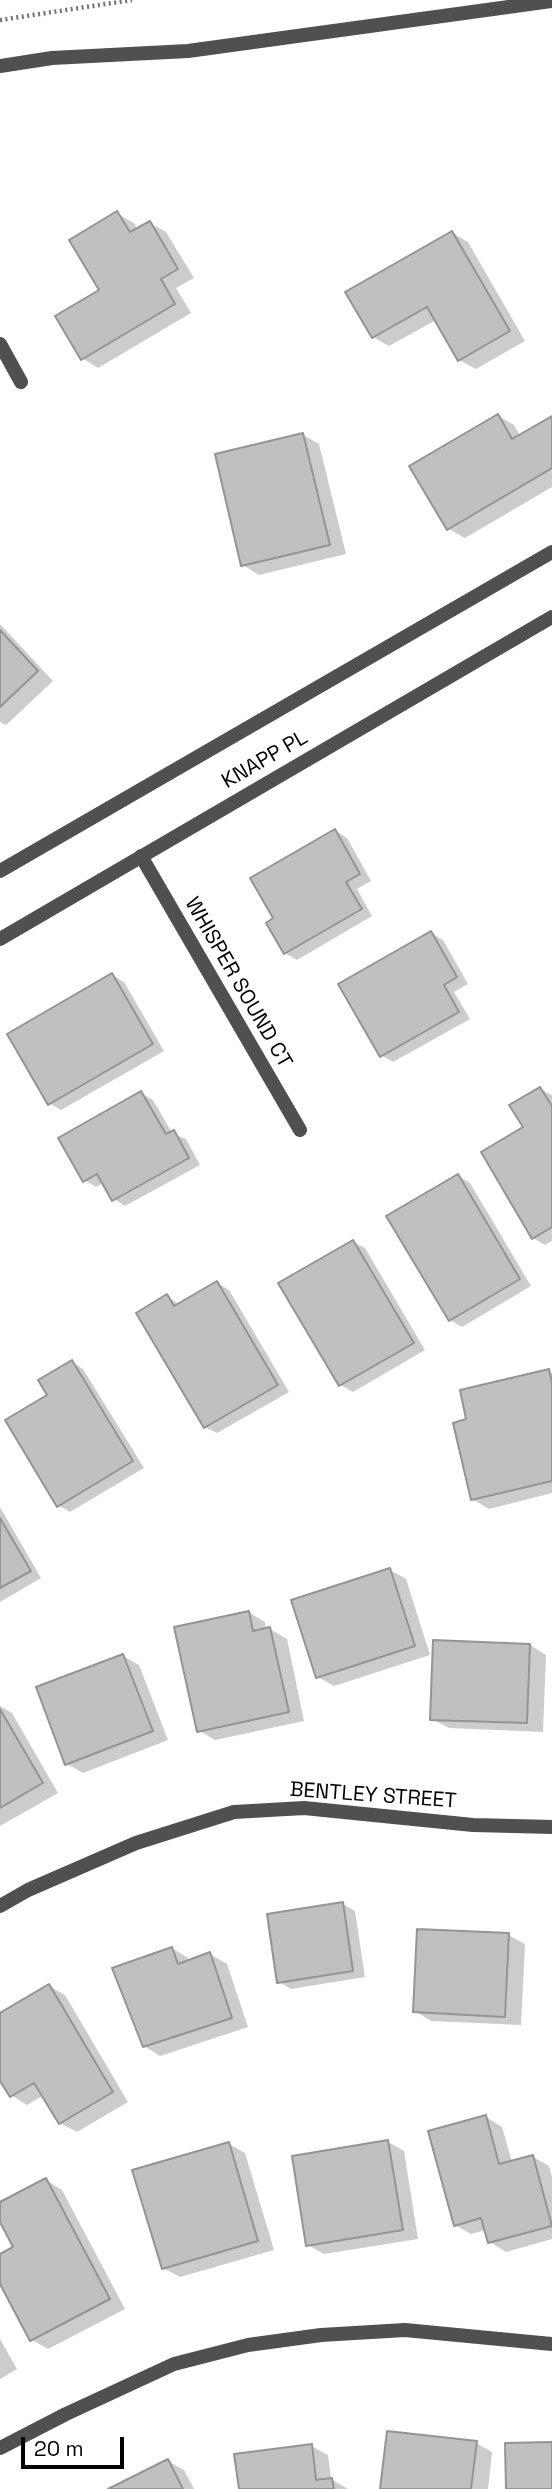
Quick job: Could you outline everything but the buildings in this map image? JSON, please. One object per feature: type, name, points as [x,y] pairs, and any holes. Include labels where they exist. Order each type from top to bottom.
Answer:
[{"type":"street","points":[[0,66],[52,58],[188,51],[552,1]]},
{"type":"street","points":[[0,344],[21,382]]},
{"type":"street","points":[[0,871],[552,552]]},
{"type":"street","name":"KNAPP PL","points":[[0,939],[552,617]]},
{"type":"street","name":"WHISPER SOUND CT","points":[[141,856],[300,1130]]},
{"type":"street","name":"BENTLEY STREET","points":[[0,1906],[28,1890],[136,1843],[233,1812],[304,1808],[473,1825],[552,1827]]},
{"type":"street","points":[[0,2448],[174,2364],[248,2345],[321,2335],[405,2330],[552,2344]]},
{"type":"path","points":[[0,20],[132,0]]}]
